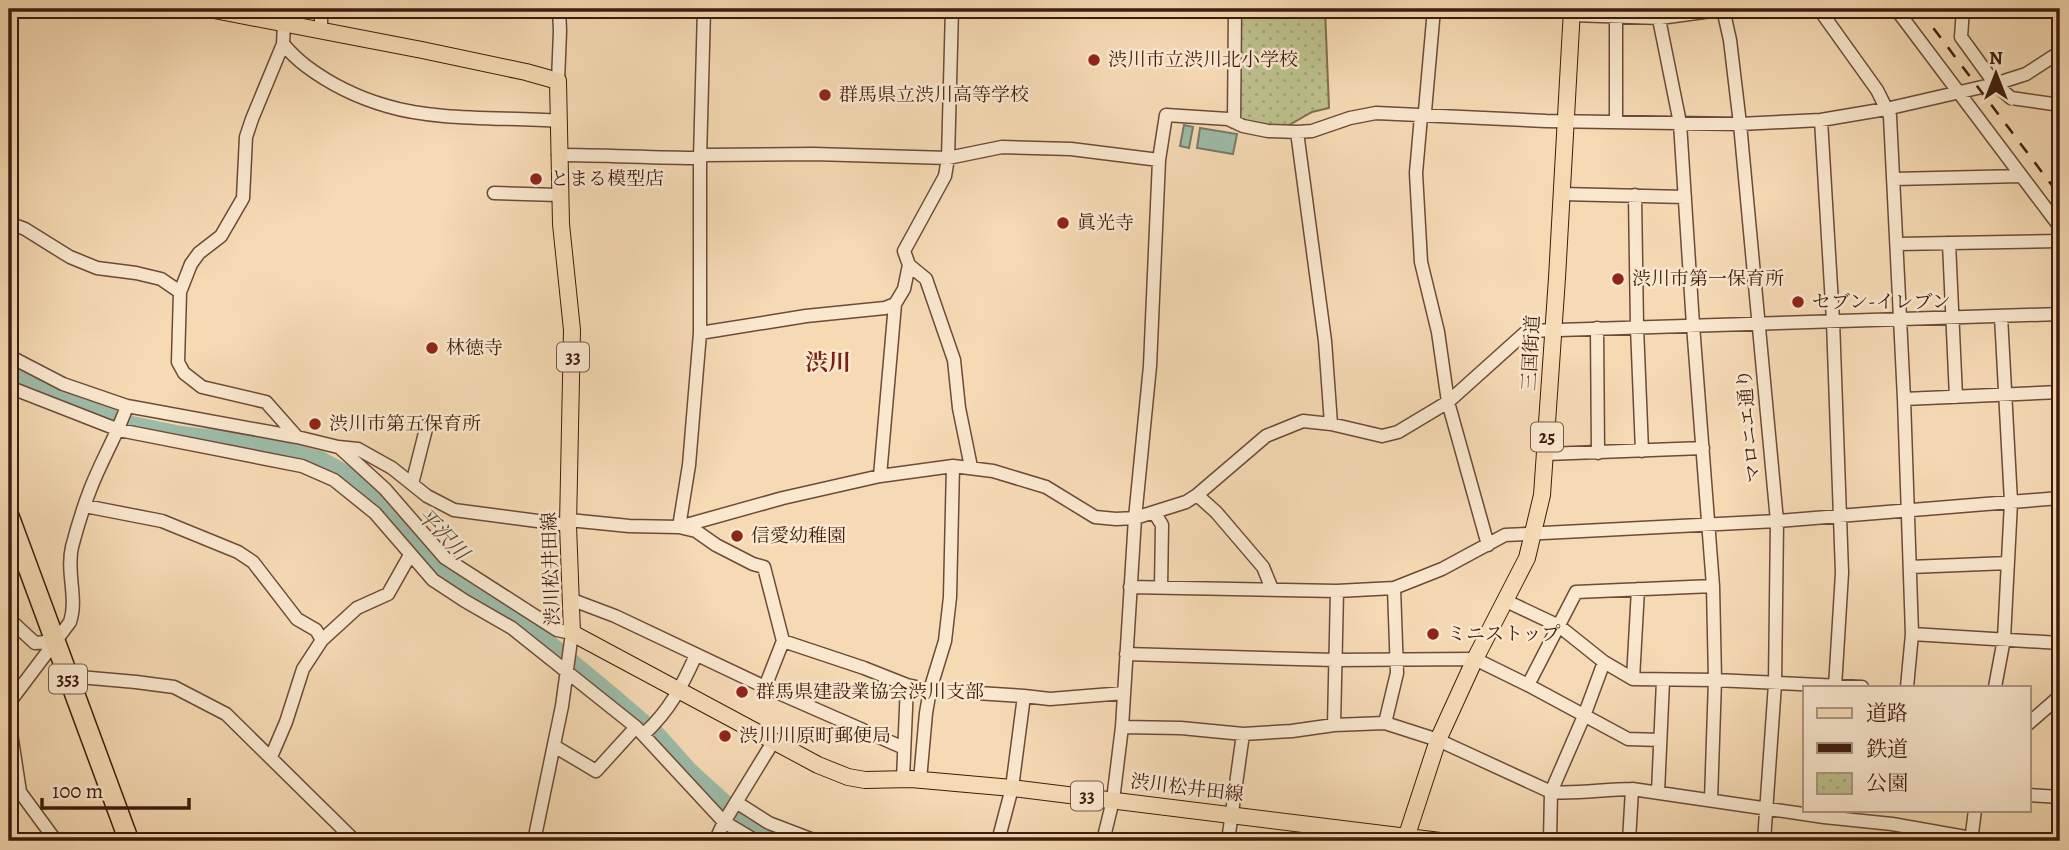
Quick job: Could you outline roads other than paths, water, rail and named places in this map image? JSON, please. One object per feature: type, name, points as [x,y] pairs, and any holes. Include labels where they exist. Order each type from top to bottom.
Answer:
[{"type":"highway","name":"353","points":[[9,516],[129,841]]},
{"type":"main road","points":[[209,9],[526,72],[558,81]]},
{"type":"main road","name":"三国街道","points":[[1406,839],[1438,740],[1475,659],[1527,558],[1542,495],[1572,12]]},
{"type":"main road","name":"渋川松井田線","points":[[558,81],[559,195],[572,330],[569,522],[571,641],[680,691],[818,765],[848,777],[1012,788],[1406,839],[1440,841]]},
{"type":"street","points":[[321,9],[321,30]]},
{"type":"street","points":[[558,81],[559,9]]},
{"type":"street","points":[[679,527],[689,467],[700,333],[700,158],[704,9]]},
{"type":"street","points":[[952,9],[948,158],[945,176],[904,251],[909,265],[926,279],[954,360],[959,408],[971,467]]},
{"type":"street","points":[[1234,122],[1236,9]]},
{"type":"street","points":[[1434,9],[1425,111],[1421,116],[1416,173],[1421,262],[1438,332],[1448,402],[1488,545]]},
{"type":"street","points":[[1572,12],[1616,17],[1724,9]]},
{"type":"street","name":"マロニエ通り","points":[[1724,9],[1740,124],[1777,522],[1775,684],[1765,841]]},
{"type":"street","points":[[1819,9],[1877,90],[1890,116],[1910,568],[1912,634],[1908,686]]},
{"type":"street","points":[[1896,9],[2060,227]]},
{"type":"street","points":[[1963,9],[1961,37],[1996,84],[2011,98],[2060,105]]},
{"type":"street","points":[[1658,14],[1680,123],[1709,525],[1715,680],[1711,800]]},
{"type":"street","points":[[1616,17],[1616,122]]},
{"type":"street","points":[[284,23],[283,44],[246,137],[243,198],[221,236],[199,253],[191,264],[180,292],[178,362],[184,373],[202,387],[266,402],[297,437]]},
{"type":"street","points":[[283,44],[304,66],[346,90],[388,107],[456,116],[558,121]]},
{"type":"street","points":[[1103,841],[1113,800],[1122,727],[1135,518],[1150,366],[1159,160],[1166,116],[1227,119],[1243,126],[1268,131],[1297,132],[1312,131],[1350,118],[1376,113],[1566,121],[1740,124],[1821,120],[1886,109],[1996,84],[2026,74],[2060,52]]},
{"type":"street","points":[[1504,600],[1559,626],[1604,662],[1633,679],[1836,686],[1842,573],[1833,321],[1821,120]]},
{"type":"street","points":[[1297,132],[1325,341],[1331,424]]},
{"type":"street","points":[[558,155],[700,158],[705,155],[814,154],[948,158],[1002,147],[1071,149],[1159,160]]},
{"type":"street","points":[[1894,179],[2021,176]]},
{"type":"street","points":[[494,193],[559,195]]},
{"type":"street","points":[[1562,194],[1685,197]]},
{"type":"street","points":[[1635,195],[1642,451]]},
{"type":"street","points":[[9,223],[25,229],[70,257],[97,268],[161,279],[180,292]]},
{"type":"street","points":[[1897,244],[2060,241]]},
{"type":"street","points":[[1949,243],[1956,397]]},
{"type":"street","points":[[880,476],[895,304],[904,289],[909,265]]},
{"type":"street","points":[[700,333],[806,316],[885,308],[895,304]]},
{"type":"street","points":[[679,527],[783,498],[880,476],[953,466],[993,471],[1046,487],[1096,517],[1135,518],[1186,502],[1266,436],[1303,421],[1331,424],[1382,436],[1398,432],[1448,402],[1527,331],[2060,314]]},
{"type":"street","points":[[1995,686],[2004,639],[2011,502],[2001,316]]},
{"type":"street","points":[[1597,328],[1598,453]]},
{"type":"street","points":[[9,356],[63,384],[127,406],[358,449],[392,468],[427,496],[454,510],[569,522],[679,527],[696,531],[716,545],[764,568],[783,641],[765,687]]},
{"type":"street","points":[[9,387],[119,430],[302,466],[334,480],[375,513],[432,580],[512,628],[642,731],[725,820],[756,841]]},
{"type":"street","points":[[1904,399],[2060,392]]},
{"type":"street","points":[[9,703],[70,622],[74,609],[70,576],[72,549],[90,489],[119,430],[127,406]]},
{"type":"street","points":[[412,484],[427,425]]},
{"type":"street","points":[[338,447],[385,489],[445,558],[571,641],[568,672],[534,841]]},
{"type":"street","points":[[1546,454],[1703,449]]},
{"type":"street","points":[[920,780],[930,690],[945,641],[950,601],[953,466]]},
{"type":"street","points":[[1197,495],[1216,512],[1263,568],[1272,589]]},
{"type":"street","points":[[1130,587],[1337,591],[1394,587],[1442,569],[1505,535],[1777,522],[2060,498]]},
{"type":"street","points":[[85,506],[162,521],[238,552],[253,562],[296,619],[316,630],[322,640]]},
{"type":"street","points":[[1154,512],[1162,525],[1161,588]]},
{"type":"street","points":[[271,757],[286,722],[303,669],[322,640],[357,608],[388,594],[410,555]]},
{"type":"street","points":[[1910,568],[2008,563]]},
{"type":"street","points":[[1528,685],[1576,592],[1713,586]]},
{"type":"street","points":[[1385,723],[1397,673],[1394,587]]},
{"type":"street","points":[[1633,679],[1638,589]]},
{"type":"street","points":[[1334,725],[1337,591]]},
{"type":"street","points":[[570,599],[615,616],[765,687],[904,748]]},
{"type":"street","points":[[9,619],[35,643],[55,641]]},
{"type":"street","points":[[1912,634],[2060,643]]},
{"type":"street","points":[[783,641],[907,685],[930,690],[1050,699],[1124,693]]},
{"type":"street","points":[[1126,654],[1397,661],[1475,659],[1628,739],[1660,740]]},
{"type":"street","points":[[554,746],[596,771],[642,731],[659,721],[680,691],[696,655]]},
{"type":"street","points":[[1550,841],[1551,792],[1604,662]]},
{"type":"street","points":[[68,676],[174,687],[226,714],[355,841]]},
{"type":"street","points":[[1658,792],[1663,681]]},
{"type":"street","points":[[903,779],[907,685]]},
{"type":"street","points":[[998,841],[1012,788],[1024,696]]},
{"type":"street","points":[[2030,722],[2060,696]]},
{"type":"street","points":[[9,720],[20,792],[56,841]]},
{"type":"street","points":[[1122,727],[1181,727],[1243,734],[1385,723],[1438,740],[1551,792],[1632,789],[1892,824],[1971,839],[1975,812]]},
{"type":"street","points":[[1228,841],[1243,734]]},
{"type":"street","points":[[720,841],[718,835],[725,820],[774,742]]},
{"type":"street","points":[[1629,841],[1632,789]]},
{"type":"street","points":[[2030,795],[2060,797]]},
{"type":"street","points":[[735,803],[769,823],[816,841]]},
{"type":"street","points":[[1892,824],[1894,812]]},
{"type":"waterway","name":"平沢川","points":[[9,375],[132,425],[181,435],[253,443],[320,460],[340,471],[365,488],[400,522],[438,568],[548,643],[656,734],[690,772],[744,821],[785,841]]},
{"type":"railway","points":[[1919,9],[2060,196]]},
{"type":"place","name":"渋川市立渋川北小学校","points":[[1094,60]]},
{"type":"place","name":"群馬県立渋川高等学校","points":[[825,95]]},
{"type":"place","name":"とまる模型店","points":[[536,179]]},
{"type":"place","name":"眞光寺","points":[[1063,223]]},
{"type":"place","name":"渋川市第一保育所","points":[[1618,279]]},
{"type":"place","name":"セブン-イレブン","points":[[1798,302]]},
{"type":"place","name":"林徳寺","points":[[432,348]]},
{"type":"place","name":"渋川市第五保育所","points":[[315,424]]},
{"type":"place","name":"信愛幼稚園","points":[[737,536]]},
{"type":"place","name":"ミニストップ","points":[[1433,634]]},
{"type":"place","name":"群馬県建設業協会渋川支部","points":[[742,692]]},
{"type":"place","name":"渋川川原町郵便局","points":[[725,736]]},
{"type":"district","name":"渋川","points":[[828,362]]}]
